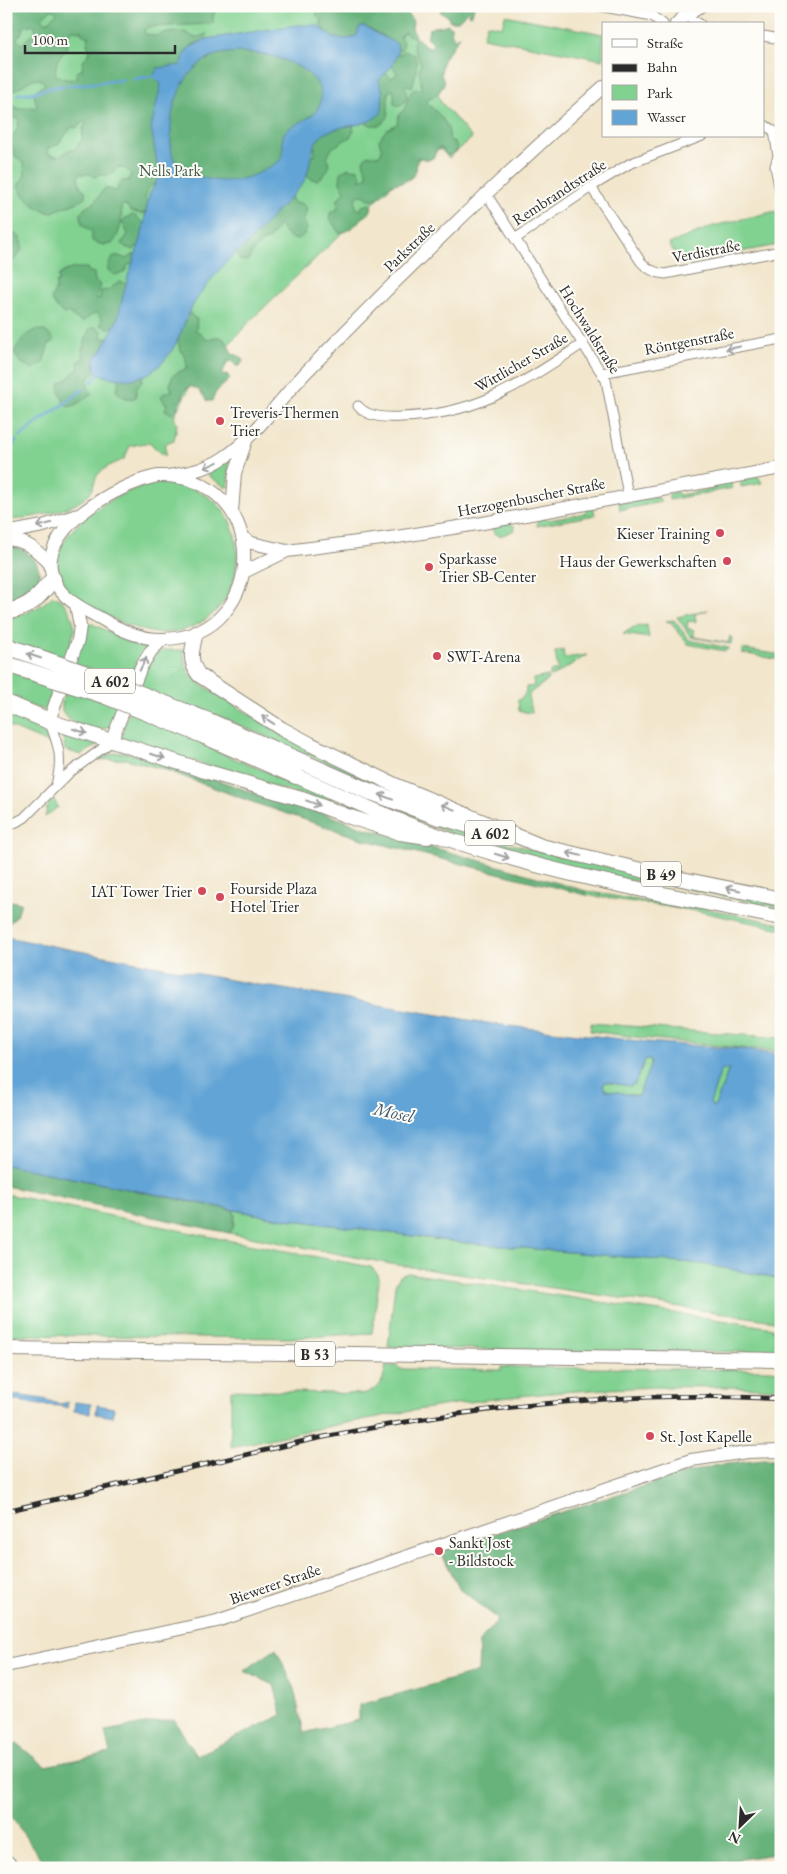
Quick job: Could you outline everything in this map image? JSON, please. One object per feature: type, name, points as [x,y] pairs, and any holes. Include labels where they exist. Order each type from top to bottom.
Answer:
[{"type":"highway","points":[[6,610],[24,608],[32,603],[52,571]]},
{"type":"highway","name":"A 602","points":[[6,646],[110,682],[296,776]]},
{"type":"highway","name":"A 602","points":[[6,664],[208,730],[439,817]]},
{"type":"highway","points":[[6,703],[49,721]]},
{"type":"main road","points":[[196,633],[191,660],[193,668],[199,675],[282,729],[397,786],[542,846]]},
{"type":"main road","points":[[49,721],[243,783],[305,800],[400,833],[455,841]]},
{"type":"main road","name":"A 602","points":[[296,776],[360,804],[455,841]]},
{"type":"main road","name":"A 602","points":[[439,817],[542,846]]},
{"type":"main road","name":"B 49","points":[[455,841],[509,858],[687,899],[781,918]]},
{"type":"main road","name":"B 49","points":[[542,846],[662,875],[781,899]]},
{"type":"main road","name":"B 53","points":[[6,1349],[781,1360]]},
{"type":"street","points":[[599,6],[652,16],[660,22]]},
{"type":"street","points":[[678,22],[688,10],[701,6]]},
{"type":"street","points":[[688,10],[692,20],[696,22]]},
{"type":"street","points":[[764,36],[781,39]]},
{"type":"street","name":"Parkstraße","points":[[168,476],[191,472],[213,464],[225,458],[247,439],[301,378],[372,306],[602,88]]},
{"type":"street","points":[[764,125],[774,131],[779,155],[775,166],[781,196]]},
{"type":"street","name":"Rembrandtstraße","points":[[515,239],[591,187],[629,164],[697,138]]},
{"type":"street","name":"Verdistraße","points":[[591,187],[641,262],[645,267],[657,273],[665,274],[781,251]]},
{"type":"street","name":"Hochwaldstraße","points":[[487,195],[602,373],[608,390],[628,495]]},
{"type":"street","name":"Röntgenstraße","points":[[602,373],[781,339]]},
{"type":"street","name":"Wittlicher Straße","points":[[358,406],[369,414],[390,418],[421,417],[460,410],[494,398],[509,390],[584,343]]},
{"type":"street","name":"Parkstraße","points":[[232,512],[236,474],[247,439]]},
{"type":"street","name":"Herzogenbuscher Straße","points":[[243,538],[252,544],[287,551],[397,537],[781,468]]},
{"type":"street","points":[[6,538],[25,542],[36,549],[52,571],[60,590],[76,605],[106,622],[125,630],[145,637],[163,639],[196,633],[218,619],[227,609],[238,590],[244,572],[245,554],[243,538],[232,512],[219,498],[207,489],[182,478],[168,476],[148,478],[112,493],[81,515],[57,542],[51,555],[52,571]]},
{"type":"street","points":[[6,533],[43,526],[81,515]]},
{"type":"street","name":"Herzogenbuscher Straße","points":[[244,572],[287,551]]},
{"type":"street","points":[[56,785],[60,769],[60,753],[59,745],[49,721],[78,640],[80,626],[76,605]]},
{"type":"street","points":[[6,827],[24,818],[56,785],[111,742],[141,667],[151,651],[163,639]]},
{"type":"street","name":"Biewerer Straße","points":[[6,1666],[216,1621],[691,1460],[747,1452],[781,1451]]},
{"type":"street","points":[[6,1860],[14,1868]]},
{"type":"green space","name":"Nells Park","points":[[6,6],[396,6],[405,15],[441,102],[472,138],[449,158],[441,150],[430,149],[252,319],[189,388],[174,416],[177,425],[174,440],[166,443],[165,456],[150,442],[130,446],[124,459],[104,469],[98,475],[90,493],[82,500],[62,510],[6,521]]},
{"type":"green space","points":[[6,6],[216,6],[213,23],[147,27],[144,31],[145,34],[157,36],[163,33],[185,32],[195,38],[207,34],[205,38],[207,39],[192,45],[208,60],[211,57],[210,53],[263,41],[333,89],[269,181],[153,185],[145,197],[148,201],[147,212],[141,214],[130,211],[127,206],[123,205],[121,207],[121,222],[117,236],[112,244],[103,245],[92,241],[92,232],[82,224],[81,214],[85,207],[93,204],[105,188],[117,191],[119,183],[128,181],[131,174],[126,169],[118,167],[109,176],[100,174],[94,177],[91,174],[79,174],[81,188],[85,190],[85,197],[81,200],[51,213],[36,206],[23,195],[18,186],[25,175],[24,164],[15,156],[10,140],[18,128],[19,118],[10,119],[7,117],[7,109],[10,106],[15,106],[18,109],[36,108],[34,94],[45,83],[36,79],[32,80],[8,92],[6,95]],"holes":[[[50,10],[54,10],[57,13],[46,23],[42,18]],[[32,25],[35,26],[36,30],[22,44],[17,40],[24,26]],[[73,30],[81,31],[83,35],[89,37],[87,43],[90,52],[83,61],[82,70],[76,72],[77,78],[71,79],[55,74],[57,61],[66,49],[69,33]],[[83,122],[86,123],[83,129],[82,140],[74,150],[70,149],[58,156],[49,154],[48,148],[57,145],[72,127],[76,128]]]},
{"type":"green space","points":[[317,6],[404,6],[404,9],[413,21],[412,28],[415,39],[404,32],[400,37],[403,47],[397,50],[384,39],[383,35],[376,33],[370,28],[370,31],[356,49],[325,33],[326,31],[321,26],[321,20],[317,16]]},
{"type":"green space","points":[[440,6],[474,7],[472,15],[469,15],[468,10],[457,21],[450,21],[447,15],[441,13]]},
{"type":"green space","points":[[505,15],[602,34],[602,60],[483,37],[487,24],[502,27]]},
{"type":"green space","points":[[447,24],[451,27],[454,38],[460,36],[442,63],[441,75],[444,85],[437,95],[429,98],[427,103],[445,122],[448,127],[449,138],[456,145],[457,150],[447,155],[442,148],[438,148],[433,158],[428,160],[417,157],[415,174],[407,180],[389,186],[376,199],[369,199],[363,195],[357,196],[355,201],[356,208],[361,210],[362,206],[369,204],[372,207],[370,212],[352,228],[339,233],[329,217],[331,212],[337,210],[338,199],[345,191],[340,182],[341,172],[349,168],[353,170],[357,168],[361,175],[359,180],[366,178],[367,173],[363,161],[368,155],[380,155],[382,150],[379,140],[386,130],[397,124],[399,114],[404,109],[411,92],[414,89],[422,89],[419,71],[421,63],[414,50],[413,42],[417,38],[427,47],[432,47],[433,44],[427,38],[429,29]]},
{"type":"green space","points":[[404,51],[414,55],[417,64],[412,87],[406,85],[405,87],[407,96],[405,101],[399,106],[394,104],[394,90],[388,92],[388,117],[383,123],[378,125],[366,123],[367,100],[371,86],[380,76],[387,74],[391,78],[396,75],[397,73],[392,65],[396,54]]},
{"type":"green space","points":[[352,123],[354,130],[350,137],[332,148],[327,158],[329,165],[323,176],[317,180],[306,175],[311,155],[315,156],[315,146],[313,145],[315,134]]},
{"type":"green space","points":[[287,196],[291,197],[294,203],[301,203],[307,208],[304,220],[307,229],[304,234],[299,238],[292,239],[282,230],[282,226],[279,225],[269,240],[259,244],[247,261],[239,260],[237,250],[248,244],[253,234],[259,232],[266,218],[272,218],[274,212]]},
{"type":"green space","points":[[776,211],[781,235],[778,245],[680,263],[669,244],[713,226]]},
{"type":"green space","points":[[133,215],[145,225],[139,249],[136,246],[134,250],[125,247],[122,243],[128,234],[122,222],[125,218]]},
{"type":"green space","points":[[15,234],[21,238],[22,249],[6,272],[6,235]]},
{"type":"green space","points":[[134,254],[136,256],[134,263],[128,265],[124,273],[114,275],[108,270],[108,265],[114,256],[127,259]]},
{"type":"green space","points":[[74,268],[87,268],[88,271],[94,273],[95,281],[100,285],[96,299],[100,298],[101,291],[109,290],[119,281],[131,285],[114,327],[108,328],[100,325],[102,320],[97,313],[82,322],[69,312],[64,314],[55,306],[51,299],[56,283],[59,281],[58,276]]},
{"type":"green space","points":[[189,311],[197,319],[196,331],[206,340],[216,337],[223,338],[232,354],[237,355],[243,361],[240,366],[236,366],[233,362],[228,361],[222,374],[224,376],[227,374],[230,379],[216,392],[212,401],[207,401],[199,390],[190,386],[183,391],[183,397],[177,404],[178,409],[172,414],[165,410],[167,404],[161,396],[172,391],[170,384],[173,375],[187,368],[178,337]]},
{"type":"green space","points":[[95,327],[102,331],[101,338],[109,338],[97,370],[87,381],[92,394],[75,405],[68,407],[63,403],[59,383],[70,378],[73,372],[79,369],[78,362],[84,357],[82,350],[87,335],[91,328]]},
{"type":"green space","points":[[36,330],[46,332],[54,340],[49,344],[43,363],[33,369],[20,362],[14,353],[22,339]]},
{"type":"green space","points":[[143,374],[142,381],[137,387],[136,397],[132,399],[127,398],[117,392],[119,377]]},
{"type":"green space","points":[[229,462],[228,487],[225,487],[209,476],[207,470]]},
{"type":"green space","points":[[758,476],[762,483],[741,487],[741,481]]},
{"type":"green space","points":[[163,482],[197,490],[219,506],[234,530],[237,559],[235,575],[230,590],[222,604],[211,615],[198,624],[183,630],[157,633],[118,621],[80,601],[65,588],[57,565],[61,547],[72,530],[88,515],[107,502],[127,492],[146,485]]},
{"type":"green space","points":[[730,482],[733,488],[669,500],[669,494],[676,492],[680,495],[716,488],[718,483]]},
{"type":"green space","points":[[658,497],[661,502],[620,510],[619,503]]},
{"type":"green space","points":[[592,507],[595,515],[537,526],[538,518],[544,517],[548,520],[586,513],[586,508]]},
{"type":"green space","points":[[510,523],[514,526],[515,530],[500,536],[494,533],[492,527]]},
{"type":"green space","points":[[6,546],[22,550],[34,559],[37,565],[39,580],[33,593],[26,600],[6,600]]},
{"type":"green space","points":[[53,596],[65,605],[73,620],[75,630],[46,711],[6,697],[6,617],[31,611]]},
{"type":"green space","points":[[708,610],[695,614],[696,622],[688,621],[687,628],[694,630],[694,637],[728,643],[730,636],[732,638],[731,644],[691,637],[677,617]]},
{"type":"green space","points":[[674,620],[689,640],[729,648],[725,651],[688,644],[670,622],[666,621]]},
{"type":"green space","points":[[86,621],[129,641],[147,646],[136,663],[111,726],[99,730],[74,723],[64,715],[62,710],[62,701]]},
{"type":"green space","points":[[647,625],[649,638],[623,634],[634,627]]},
{"type":"green space","points":[[742,649],[781,655],[781,660],[742,653]]},
{"type":"green space","points":[[164,650],[184,650],[187,668],[199,683],[279,733],[408,799],[214,714],[202,745],[387,822],[123,739],[124,726],[144,672],[157,654]]},
{"type":"green space","points":[[563,650],[564,658],[587,655],[550,676],[550,672],[558,670],[555,652]]},
{"type":"green space","points":[[548,676],[548,680],[530,693],[529,702],[532,713],[519,711],[518,700],[524,695],[526,687],[534,686],[533,679]]},
{"type":"green space","points":[[6,715],[27,720],[38,727],[47,737],[50,744],[6,725]]},
{"type":"green space","points":[[62,733],[98,745],[81,755],[65,750]]},
{"type":"green space","points":[[125,752],[166,764],[163,769],[126,759],[94,760],[115,753]]},
{"type":"green space","points":[[166,764],[268,798],[303,806],[365,828],[586,891],[586,895],[365,840],[252,802],[163,769]]},
{"type":"green space","points":[[53,798],[58,807],[45,817],[47,808]]},
{"type":"green space","points":[[392,807],[500,841],[569,859],[781,903],[781,908],[664,884],[625,880],[551,863],[457,836],[392,810]]},
{"type":"green space","points":[[586,891],[648,902],[665,900],[781,924],[781,929],[697,911],[586,895]]},
{"type":"green space","points":[[6,900],[21,903],[17,915],[6,927]]},
{"type":"green space","points":[[591,1023],[781,1038],[781,1052],[590,1031]]},
{"type":"green space","points":[[645,1060],[651,1060],[651,1064],[638,1096],[606,1090],[603,1086],[605,1082],[630,1086],[634,1084]]},
{"type":"green space","points":[[729,1068],[715,1107],[712,1106],[710,1103],[721,1070]]},
{"type":"green space","points":[[6,1165],[233,1210],[235,1215],[233,1228],[229,1233],[6,1186]]},
{"type":"green space","points":[[6,1194],[221,1239],[371,1267],[378,1274],[379,1281],[372,1333],[291,1338],[6,1335]]},
{"type":"green space","points":[[233,1210],[271,1217],[457,1242],[703,1264],[781,1279],[781,1322],[391,1264],[229,1233],[233,1228]]},
{"type":"green space","points":[[408,1273],[773,1328],[773,1331],[781,1331],[781,1352],[550,1351],[388,1347],[395,1285],[400,1276]]},
{"type":"green space","points":[[386,1366],[398,1366],[399,1369],[501,1370],[501,1367],[768,1370],[781,1371],[781,1389],[654,1387],[526,1395],[389,1415],[231,1447],[231,1390],[362,1394],[380,1385]]},
{"type":"green space","points":[[781,1460],[781,1853],[716,1863],[697,1868],[64,1868],[41,1859],[6,1809],[6,1749],[17,1744],[45,1766],[110,1753],[105,1731],[174,1719],[196,1756],[282,1715],[274,1685],[244,1671],[276,1649],[293,1685],[304,1733],[359,1720],[359,1705],[478,1672],[479,1642],[498,1619],[460,1589],[440,1551],[675,1476],[718,1465]]},
{"type":"water","points":[[297,25],[317,25],[334,38],[349,39],[357,35],[359,27],[365,26],[397,44],[398,52],[393,65],[379,80],[383,93],[382,112],[368,122],[336,129],[320,137],[312,151],[307,175],[303,183],[209,283],[193,305],[172,350],[161,364],[147,374],[131,379],[107,377],[94,370],[95,358],[102,350],[117,320],[128,276],[141,239],[149,195],[159,177],[151,127],[161,84],[153,76],[158,68],[181,65],[189,48],[206,39]],"holes":[[[239,52],[275,57],[296,66],[314,79],[321,97],[318,108],[311,116],[284,133],[282,156],[279,161],[263,171],[243,178],[223,181],[213,180],[190,172],[176,163],[171,144],[173,111],[180,90],[192,71],[216,55]]]},
{"type":"water","name":"Mosel","points":[[6,937],[236,981],[493,1024],[647,1042],[741,1049],[781,1055],[781,1279],[703,1264],[457,1242],[271,1217],[6,1165]],"holes":[[[645,1060],[651,1060],[651,1064],[638,1096],[606,1090],[603,1086],[605,1082],[630,1086],[635,1084]],[[729,1069],[715,1106],[712,1106],[710,1103],[721,1070]]]},
{"type":"water","points":[[6,1395],[43,1399],[60,1404],[68,1402],[67,1408],[6,1398]]},
{"type":"water","points":[[75,1402],[91,1404],[90,1413],[74,1411]]},
{"type":"water","points":[[97,1405],[114,1408],[113,1417],[96,1414]]},
{"type":"waterway","points":[[133,79],[153,76]]},
{"type":"waterway","points":[[18,94],[54,87],[123,80]]},
{"type":"waterway","points":[[6,85],[9,88]]},
{"type":"waterway","points":[[91,382],[99,374]]},
{"type":"waterway","points":[[21,436],[83,389]]},
{"type":"waterway","points":[[6,452],[16,441]]},
{"type":"railway","points":[[6,1511],[309,1440],[484,1410],[603,1399],[662,1397],[781,1399]]},
{"type":"place","name":"Treveris-Thermen Trier","points":[[220,421]]},
{"type":"place","name":"Kieser Training","points":[[720,533]]},
{"type":"place","name":"Haus der Gewerkschaften","points":[[727,561]]},
{"type":"place","name":"Sparkasse Trier SB-Center","points":[[429,567]]},
{"type":"place","name":"SWT-Arena","points":[[437,656]]},
{"type":"place","name":"IAT Tower Trier","points":[[202,891]]},
{"type":"place","name":"Fourside Plaza Hotel Trier","points":[[220,897]]},
{"type":"place","name":"St. Jost Kapelle","points":[[650,1436]]},
{"type":"place","name":"Sankt Jost - Bildstock","points":[[439,1551]]}]
